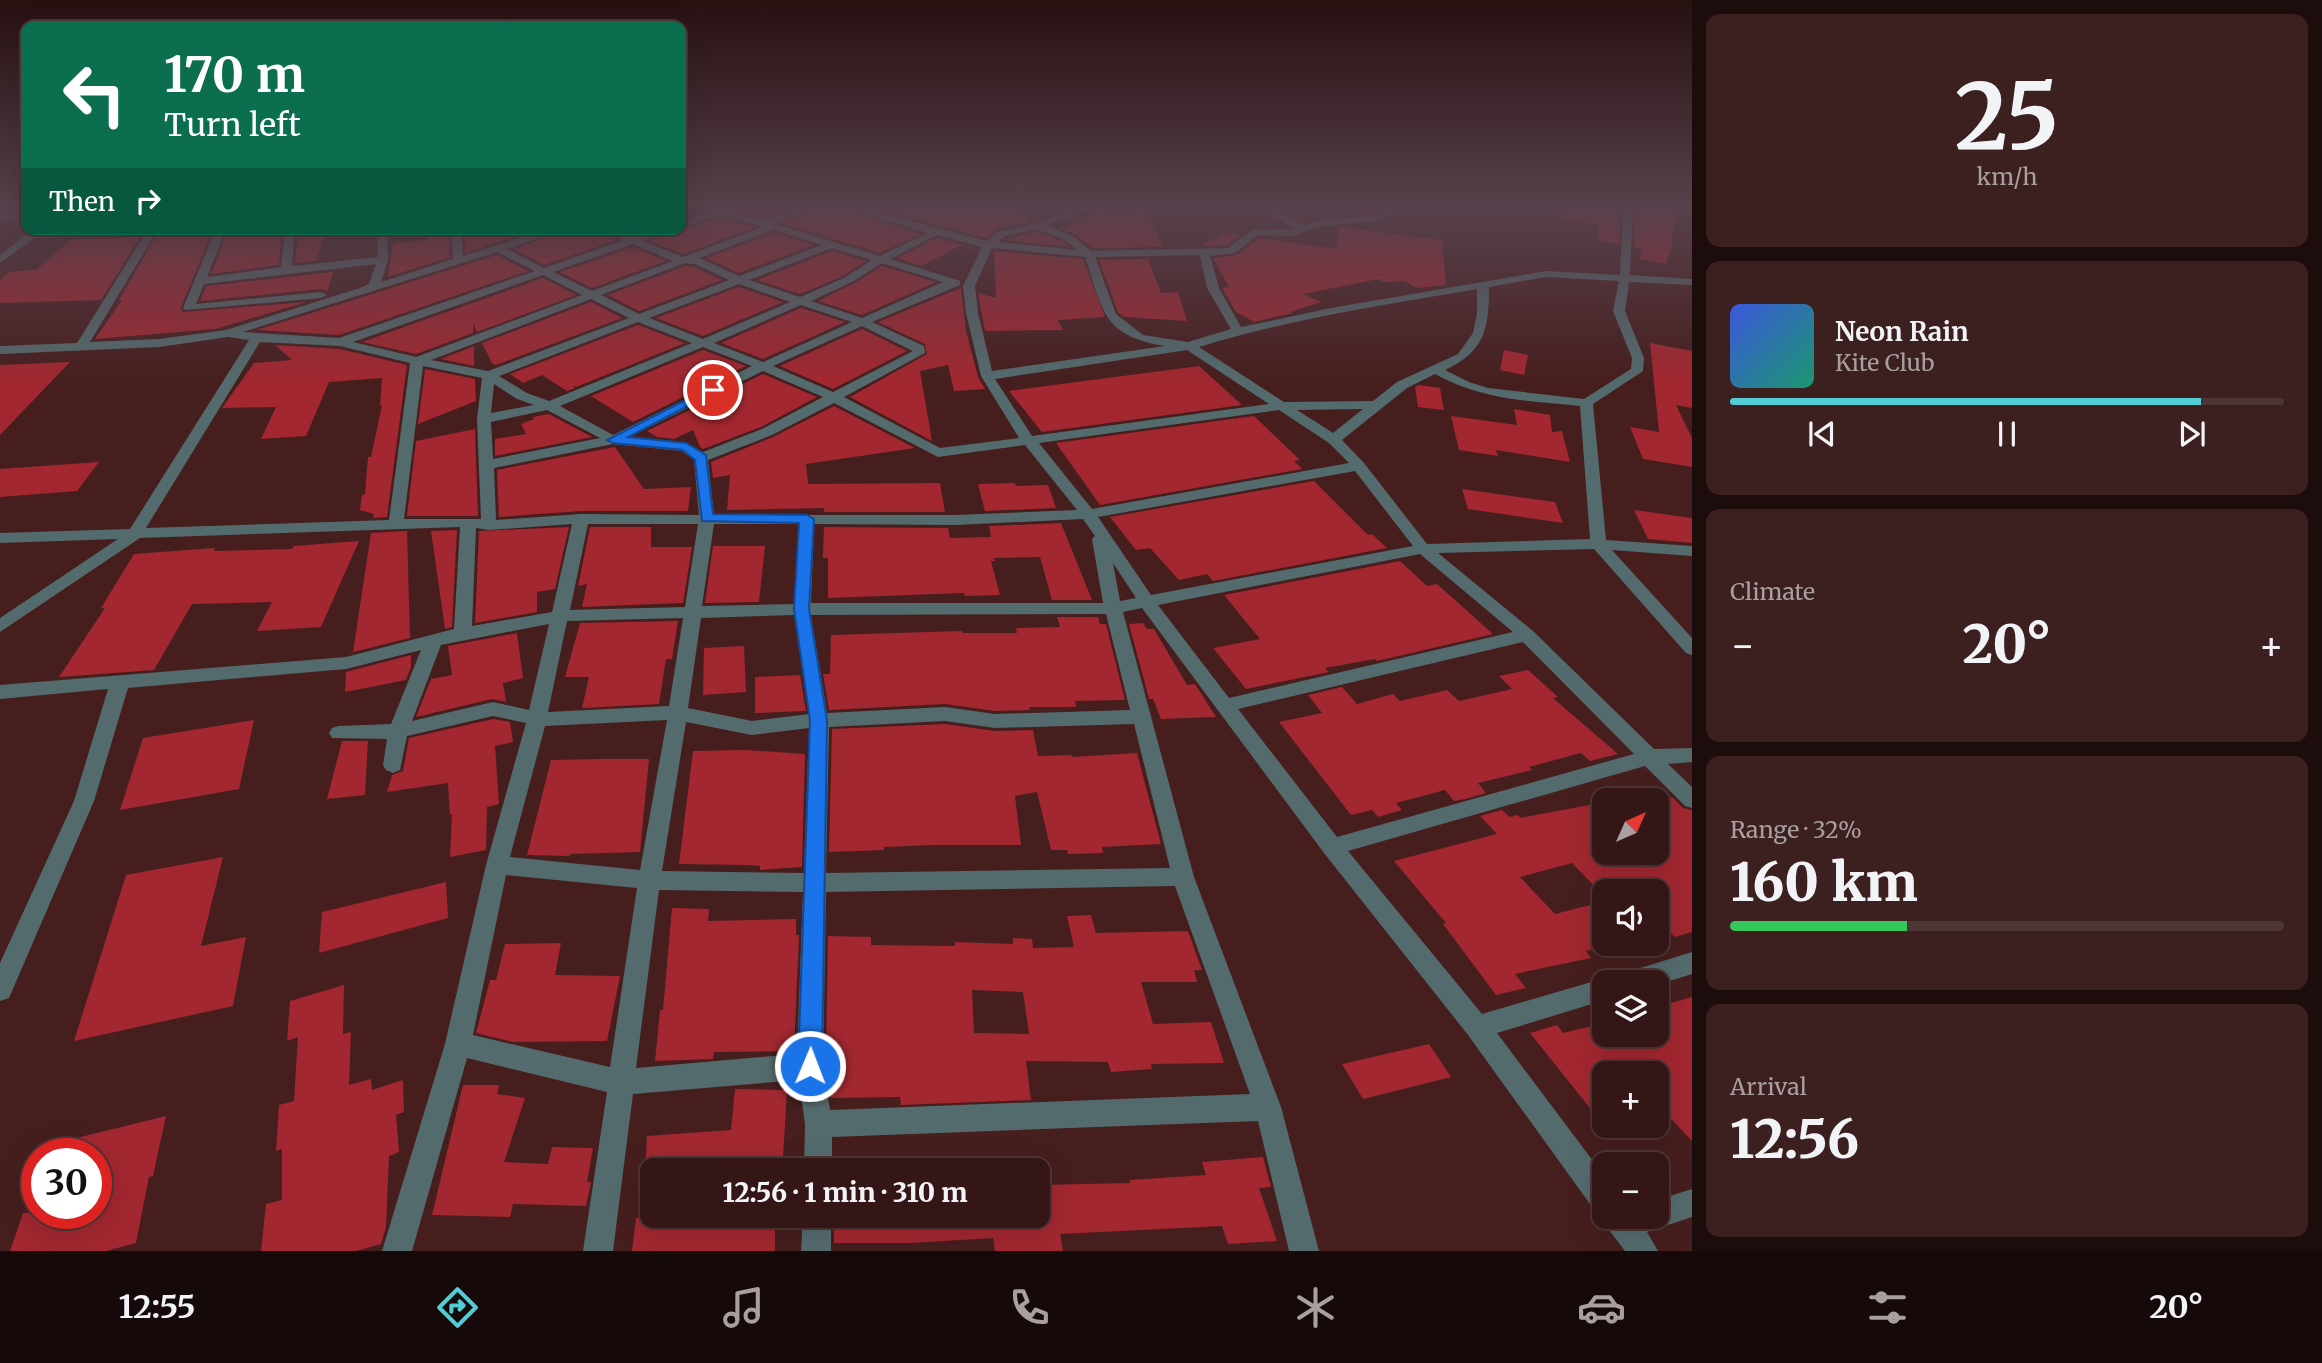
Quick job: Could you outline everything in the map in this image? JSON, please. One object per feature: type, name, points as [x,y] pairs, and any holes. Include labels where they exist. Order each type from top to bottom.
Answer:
[{"type":"street","points":[[81,347],[131,266]]},
{"type":"street","points":[[207,266],[189,308],[316,296],[374,286]]},
{"type":"street","points":[[201,281],[321,266]]},
{"type":"street","points":[[374,286],[381,266]]},
{"type":"street","points":[[0,350],[159,343],[228,333],[437,266]]},
{"type":"street","points":[[534,266],[640,320],[763,366],[831,396],[938,453],[1281,406],[1376,405]]},
{"type":"street","points":[[340,342],[558,266]]},
{"type":"street","points":[[417,361],[664,266]]},
{"type":"street","points":[[701,458],[767,432],[831,396],[919,353],[920,349],[862,322],[741,281],[709,266]]},
{"type":"street","points":[[489,375],[778,266]]},
{"type":"street","points":[[484,419],[549,406],[802,300],[858,275],[871,266]]},
{"type":"street","points":[[901,266],[970,286]]},
{"type":"street","points":[[979,266],[970,286],[972,313],[987,376],[1014,422],[1093,523],[1146,601],[1332,847],[1477,1027],[1592,1183]]},
{"type":"street","points":[[1093,266],[1111,316],[1139,338],[1189,346],[1334,440],[1359,466],[1423,549],[1527,635],[1692,800]]},
{"type":"street","points":[[1207,266],[1213,288],[1238,331]]},
{"type":"street","points":[[1435,369],[1464,385],[1486,392],[1586,403],[1637,371],[1637,358],[1619,311],[1626,266]]},
{"type":"street","points":[[987,376],[1189,346],[1238,331],[1345,309],[1546,274],[1625,276],[1692,282]]},
{"type":"street","points":[[485,465],[613,440],[763,366],[953,282]]},
{"type":"street","points":[[1334,440],[1402,385],[1462,357],[1479,333],[1483,313],[1483,285]]},
{"type":"street","points":[[228,333],[256,338],[340,342],[489,375],[522,396],[549,406],[613,440],[686,447],[701,458],[707,518],[678,713],[649,880],[598,1251]]},
{"type":"street","points":[[0,626],[135,534],[256,338]]},
{"type":"street","points":[[396,524],[417,361]]},
{"type":"street","points":[[489,375],[484,419],[489,525]]},
{"type":"street","points":[[1586,403],[1590,425],[1598,544],[1692,649]]},
{"type":"street","points":[[0,538],[468,522],[489,525],[581,519],[1093,523],[1359,466]]},
{"type":"street","points":[[397,1251],[458,1044],[497,865],[537,719],[581,519]]},
{"type":"street","points":[[807,519],[802,609],[819,720],[810,1066],[819,1124],[818,1158]]},
{"type":"street","points":[[463,633],[468,522]]},
{"type":"street","points":[[1093,523],[1184,877],[1268,1107],[1304,1251]]},
{"type":"street","points":[[0,692],[346,663],[434,639],[561,616],[802,609],[1113,608],[1423,549],[1598,544],[1692,551]]},
{"type":"street","points":[[1227,705],[1527,635]]},
{"type":"street","points":[[393,765],[397,732],[434,639]]},
{"type":"street","points":[[0,990],[84,801],[120,682]]},
{"type":"street","points":[[339,733],[397,732],[494,709],[537,719],[678,713],[752,728],[819,720],[945,714],[995,721],[1143,717]]},
{"type":"street","points":[[1332,847],[1650,757],[1692,755]]},
{"type":"street","points":[[497,865],[649,880],[814,883],[1184,877]]},
{"type":"street","points":[[1669,970],[1692,963]]},
{"type":"street","points":[[1477,1027],[1592,993]]},
{"type":"street","points":[[458,1044],[620,1082],[810,1066]]},
{"type":"street","points":[[819,1124],[1268,1107]]},
{"type":"street","points":[[1669,1210],[1692,1203]]},
{"type":"street","points":[[816,1251],[817,1228]]},
{"type":"street","points":[[1625,1229],[1643,1251]]},
{"type":"building","points":[[40,266],[122,266],[101,300],[0,303],[0,280],[9,272],[36,270]]},
{"type":"building","points":[[139,266],[198,266],[181,307],[183,312],[307,302],[215,329],[95,339],[122,300],[119,300]]},
{"type":"building","points":[[214,266],[269,266],[211,274]]},
{"type":"building","points":[[390,266],[421,266],[388,277]]},
{"type":"building","points":[[461,266],[519,266],[528,271],[339,335],[257,330]]},
{"type":"building","points":[[576,266],[651,266],[592,288],[560,272]]},
{"type":"building","points":[[684,266],[694,267],[722,280],[639,311],[608,295]]},
{"type":"building","points":[[724,266],[757,266],[739,273]]},
{"type":"building","points":[[792,266],[858,266],[843,276],[800,294],[757,280]]},
{"type":"building","points":[[881,266],[936,282],[862,315],[818,301]]},
{"type":"building","points":[[995,266],[1086,266],[1105,317],[1058,320],[1063,330],[985,331],[978,293],[996,298]]},
{"type":"building","points":[[1101,266],[1151,266],[1161,293],[1178,292],[1187,321],[1124,317],[1118,312]]},
{"type":"building","points":[[1218,266],[1444,266],[1446,285],[1416,288],[1405,281],[1383,282],[1379,279],[1303,294],[1321,302],[1290,312],[1293,313],[1254,322],[1236,312],[1222,288],[1229,287]]},
{"type":"building","points":[[333,272],[327,292],[321,289],[200,301],[206,286]]},
{"type":"building","points":[[543,278],[576,295],[477,332],[473,323],[473,333],[416,354],[362,342]]},
{"type":"building","points":[[739,287],[783,302],[703,336],[656,318]]},
{"type":"building","points":[[961,288],[966,331],[978,377],[985,389],[954,391],[948,365],[920,371],[932,441],[850,397],[927,354],[925,344],[878,322]]},
{"type":"building","points":[[591,302],[622,318],[496,365],[492,363],[482,343]]},
{"type":"building","points":[[801,308],[845,322],[763,359],[721,343]]},
{"type":"building","points":[[638,325],[685,343],[576,387],[573,385],[575,388],[567,391],[542,375],[523,383],[510,374]]},
{"type":"building","points":[[862,329],[907,351],[833,389],[780,366]]},
{"type":"building","points":[[1650,343],[1692,351],[1692,408],[1676,405],[1692,438],[1692,467],[1643,459],[1630,427],[1659,432]]},
{"type":"building","points":[[275,345],[340,349],[407,365],[387,517],[373,518],[374,514],[360,510],[362,495],[365,494],[368,457],[371,457],[382,405],[382,378],[329,382],[306,436],[261,439],[276,407],[222,408],[254,363],[292,360]]},
{"type":"building","points":[[474,346],[474,366],[441,359]]},
{"type":"building","points":[[703,350],[746,366],[633,422],[591,396]]},
{"type":"building","points":[[1504,350],[1528,355],[1524,375],[1500,370]]},
{"type":"building","points":[[70,362],[0,435],[0,365]]},
{"type":"building","points":[[1199,366],[1242,405],[1042,432],[1009,391]]},
{"type":"building","points":[[425,369],[475,379],[476,401],[418,424]]},
{"type":"building","points":[[763,374],[817,397],[761,427],[703,449],[693,430],[674,439],[657,437],[647,431]]},
{"type":"building","points":[[1419,385],[1440,388],[1444,410],[1418,407],[1415,387]]},
{"type":"building","points":[[834,406],[915,448],[806,464],[808,484],[940,483],[945,512],[824,512],[824,508],[727,510],[730,475],[713,478],[711,462],[773,437]]},
{"type":"building","points":[[1514,409],[1550,415],[1552,432],[1562,431],[1570,462],[1496,450],[1498,456],[1459,450],[1451,416],[1517,425]]},
{"type":"building","points":[[549,414],[592,437],[495,456],[495,439],[526,434],[521,424],[534,419],[533,417]]},
{"type":"building","points":[[1254,416],[1300,460],[1294,461],[1302,469],[1100,505],[1056,443]]},
{"type":"building","points":[[475,429],[478,516],[407,516],[416,441]]},
{"type":"building","points":[[615,447],[644,489],[691,487],[688,511],[581,511],[499,517],[497,470]]},
{"type":"building","points":[[99,462],[77,491],[0,497],[0,469]]},
{"type":"building","points":[[1314,481],[1368,535],[1372,534],[1387,548],[1213,581],[1207,574],[1179,580],[1150,548],[1136,550],[1110,517]]},
{"type":"building","points":[[1015,483],[1016,486],[1048,485],[1056,508],[985,511],[978,484]]},
{"type":"building","points":[[1462,489],[1555,502],[1563,523],[1468,509]]},
{"type":"building","points":[[1634,510],[1692,518],[1692,543],[1648,539]]},
{"type":"building","points":[[1061,523],[1092,600],[1052,600],[1040,557],[994,558],[995,561],[991,561],[1000,595],[965,596],[964,593],[828,598],[828,558],[823,558],[824,527],[948,528],[950,538],[991,537],[989,526]]},
{"type":"building","points":[[569,527],[555,589],[537,592],[537,612],[475,623],[479,531]]},
{"type":"building","points":[[590,527],[651,527],[651,547],[692,547],[683,603],[582,607],[587,584],[578,586]]},
{"type":"building","points":[[457,530],[452,627],[445,629],[431,531]]},
{"type":"building","points":[[407,531],[410,638],[353,652],[371,533]]},
{"type":"building","points":[[359,541],[321,627],[257,631],[272,602],[192,604],[154,670],[59,677],[105,608],[101,608],[134,554],[215,548],[214,551],[292,549],[294,546]]},
{"type":"building","points":[[713,546],[765,546],[759,602],[705,603]]},
{"type":"building","points":[[1400,561],[1427,586],[1437,584],[1493,634],[1377,661],[1375,659],[1325,668],[1329,672],[1246,689],[1213,648],[1260,639],[1224,595]]},
{"type":"building","points":[[1057,617],[1098,617],[1100,624],[1106,624],[1125,700],[1075,701],[1076,707],[1029,707],[1030,710],[995,711],[945,704],[829,710],[823,674],[830,674],[831,635],[962,631],[1017,633],[1016,628],[1060,627]]},
{"type":"building","points":[[678,621],[672,659],[666,659],[659,704],[582,708],[589,677],[565,677],[580,623]]},
{"type":"building","points":[[1143,623],[1147,629],[1154,629],[1187,685],[1195,684],[1216,717],[1161,719],[1153,699],[1149,699],[1129,624]]},
{"type":"building","points":[[517,633],[523,678],[503,683],[506,702],[492,699],[416,717],[431,679],[452,675],[448,646]]},
{"type":"building","points":[[744,646],[746,692],[703,695],[704,648]]},
{"type":"building","points":[[411,655],[411,667],[406,680],[345,692],[346,672]]},
{"type":"building","points":[[1528,670],[1558,697],[1553,698],[1618,754],[1590,761],[1581,753],[1529,767],[1532,770],[1478,783],[1486,793],[1465,799],[1454,801],[1445,790],[1396,803],[1402,810],[1378,817],[1372,810],[1351,815],[1279,722],[1322,713],[1308,695],[1342,687],[1357,704],[1393,694],[1400,701],[1447,690],[1459,701],[1512,689],[1499,676]]},
{"type":"building","points":[[800,675],[806,711],[755,713],[755,677]]},
{"type":"building","points":[[493,719],[510,722],[513,742],[495,746],[499,804],[487,807],[486,850],[450,857],[452,814],[450,815],[448,783],[387,792],[392,775],[403,771],[409,738]]},
{"type":"building","points":[[254,720],[239,789],[120,810],[143,738]]},
{"type":"building","points":[[945,724],[995,731],[1033,730],[1038,756],[1137,753],[1161,844],[1102,847],[1103,853],[1068,854],[1067,850],[1051,850],[1037,792],[1015,796],[1021,845],[932,845],[829,852],[832,729]]},
{"type":"building","points":[[342,741],[368,741],[365,795],[327,799]]},
{"type":"building","points":[[746,750],[805,754],[802,867],[760,870],[760,866],[747,865],[679,864],[693,751]]},
{"type":"building","points":[[649,759],[640,852],[570,856],[527,855],[551,760]]},
{"type":"building","points":[[1670,797],[1683,808],[1692,810],[1692,932],[1675,937],[1669,932],[1669,879],[1592,879],[1592,884],[1572,863],[1520,877],[1555,914],[1592,904],[1592,949],[1586,951],[1591,958],[1515,974],[1526,988],[1496,995],[1443,924],[1446,923],[1394,861],[1497,834],[1480,816],[1502,810],[1510,817],[1518,815],[1520,818],[1592,804],[1592,865],[1669,865]]},
{"type":"building","points":[[223,857],[201,946],[246,937],[233,1006],[74,1041],[126,875]]},
{"type":"building","points":[[446,882],[448,918],[319,953],[322,912]]},
{"type":"building","points":[[672,908],[709,909],[708,921],[796,919],[796,935],[799,935],[794,1051],[714,1052],[713,1059],[655,1061],[660,1010],[663,1010]]},
{"type":"building","points":[[1091,915],[1096,933],[1188,931],[1202,970],[1194,970],[1197,982],[1141,982],[1153,1024],[1211,1022],[1224,1063],[1151,1064],[1152,1069],[1111,1072],[1108,1062],[1026,1061],[1031,1100],[901,1105],[900,1097],[831,1098],[829,1051],[826,1051],[828,936],[871,937],[871,945],[955,946],[955,942],[1013,944],[1013,938],[1032,939],[1033,948],[1074,947],[1067,916]],"holes":[[[972,990],[1023,992],[1029,1034],[974,1033]]]},
{"type":"building","points":[[561,943],[555,975],[620,976],[607,1041],[513,1042],[476,1033],[490,980],[496,980],[505,944]]},
{"type":"building","points":[[344,985],[343,1034],[351,1032],[349,1085],[371,1079],[372,1090],[403,1080],[404,1112],[396,1115],[399,1152],[389,1156],[386,1227],[381,1244],[356,1251],[261,1251],[266,1204],[282,1200],[282,1149],[276,1151],[279,1105],[294,1101],[298,1037],[287,1041],[290,1001]]},
{"type":"building","points":[[1692,997],[1692,1141],[1669,1117],[1669,1061],[1592,1061],[1592,1111],[1530,1033],[1557,1025],[1563,1033],[1592,1026],[1592,1047],[1669,1047],[1669,1004]]},
{"type":"building","points":[[1429,1044],[1451,1077],[1363,1099],[1342,1064]]},
{"type":"building","points":[[463,1085],[499,1085],[497,1094],[525,1098],[504,1162],[548,1164],[552,1147],[593,1148],[586,1206],[513,1204],[510,1217],[432,1215]]},
{"type":"building","points":[[735,1089],[787,1090],[783,1158],[646,1158],[647,1136],[731,1130]]},
{"type":"building","points":[[166,1116],[153,1176],[149,1177],[136,1243],[106,1251],[10,1251],[21,1219],[21,1229],[112,1229],[112,1138],[77,1138]]},
{"type":"building","points":[[1263,1157],[1271,1187],[1259,1188],[1277,1241],[1228,1244],[1222,1226],[1060,1234],[1063,1251],[995,1251],[993,1238],[911,1243],[834,1243],[834,1228],[1050,1228],[1050,1185],[1130,1183],[1130,1180],[1206,1175],[1202,1162]]},
{"type":"building","points":[[636,1218],[640,1218],[640,1228],[775,1228],[775,1251],[632,1251]]},
{"type":"route","points":[[713,390],[613,440],[686,447],[701,458],[707,518],[807,519],[802,609],[819,720],[810,1066]]}]
